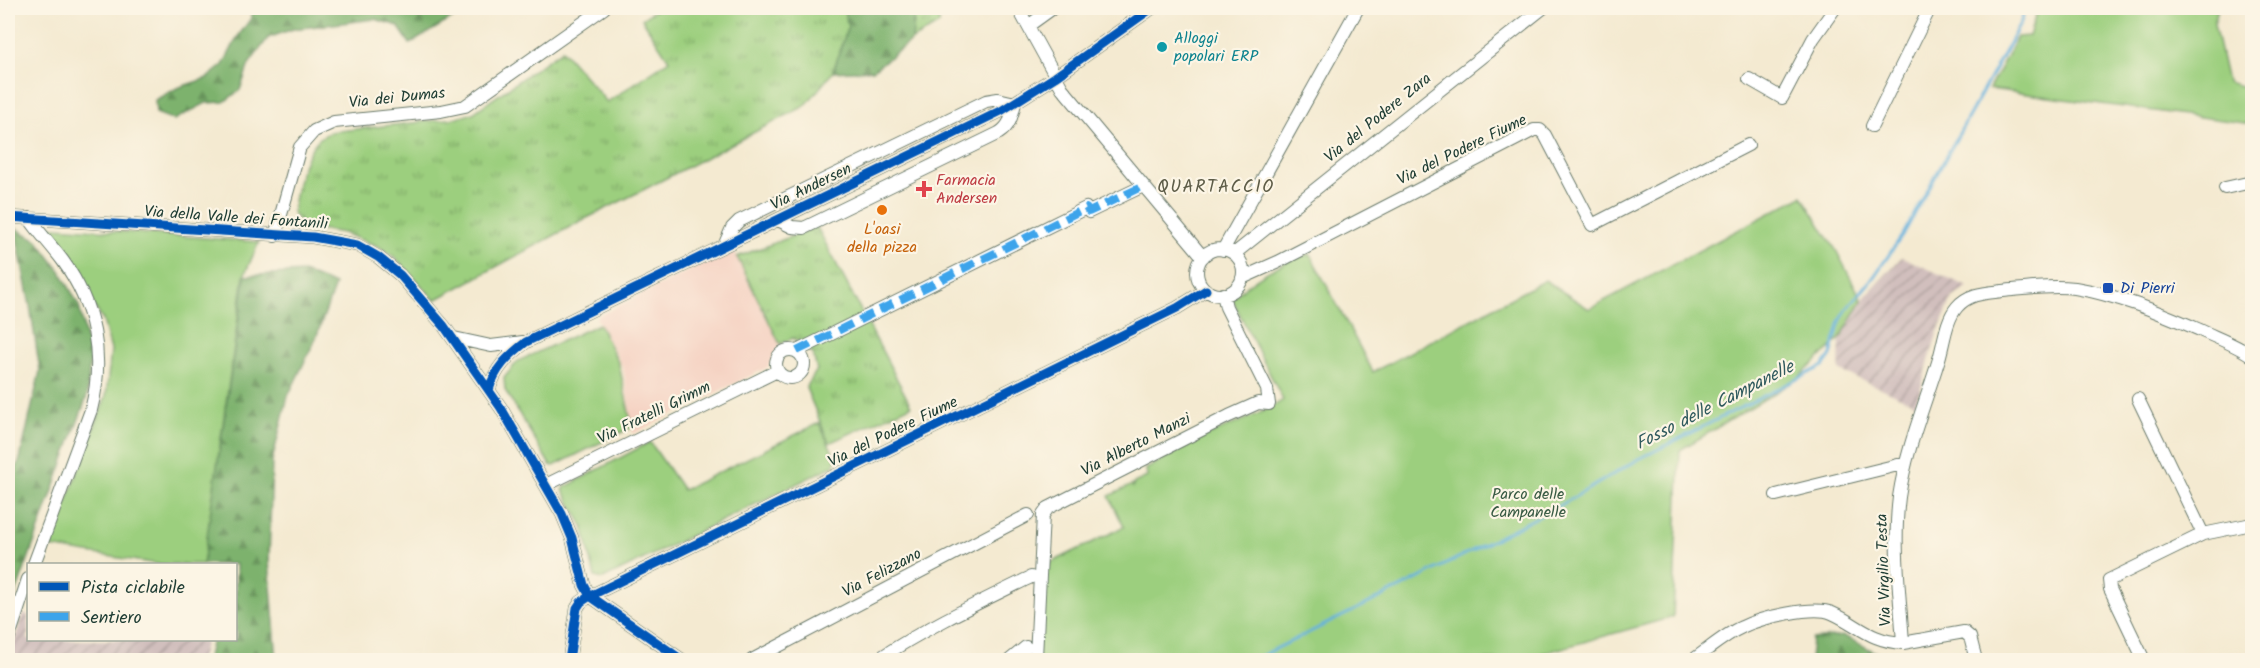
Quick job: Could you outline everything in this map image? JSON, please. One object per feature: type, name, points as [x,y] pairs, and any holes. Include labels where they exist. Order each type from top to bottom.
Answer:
[{"type":"street","name":"Via dei Dumas","points":[[275,236],[300,147],[314,131],[334,122],[441,111],[465,106],[604,8]]},
{"type":"street","points":[[1018,8],[1055,76],[1091,123],[1203,257]]},
{"type":"street","points":[[1028,26],[1053,8]]},
{"type":"street","name":"Via Andersen","points":[[489,390],[501,364],[526,342],[1015,103],[1152,8]]},
{"type":"street","points":[[1229,252],[1358,8]]},
{"type":"street","name":"Via del Podere Zara","points":[[1229,252],[1543,8]]},
{"type":"street","points":[[1749,80],[1782,98],[1813,39],[1835,8]]},
{"type":"street","points":[[1872,126],[1930,8]]},
{"type":"street","name":"Via Andersen","points":[[724,246],[732,228],[739,221],[981,103],[994,99],[1015,103]]},
{"type":"street","name":"Via Andersen","points":[[778,220],[797,228],[804,228],[999,134],[1011,121],[1015,103]]},
{"type":"street","name":"Via del Podere Fiume","points":[[1242,278],[1261,271],[1534,130],[1540,130],[1545,135],[1592,225],[1748,145]]},
{"type":"street","points":[[2225,188],[2253,182]]},
{"type":"street","points":[[777,370],[780,375],[789,379],[794,378],[802,373],[804,363],[797,351],[1086,208],[1089,212],[1139,188]]},
{"type":"street","name":"Via della Valle dei Fontanili","points":[[8,217],[331,240],[357,246],[373,253],[409,284],[454,338],[489,390],[569,528],[583,580],[590,596]]},
{"type":"street","points":[[29,218],[42,237],[51,244],[72,275],[86,302],[96,335],[98,369],[97,385],[89,416],[34,563]]},
{"type":"street","points":[[51,244],[56,221]]},
{"type":"street","points":[[1212,250],[1229,252],[1242,268],[1242,278],[1234,290],[1223,294],[1206,290],[1198,274],[1203,257],[1212,250]]},
{"type":"street","name":"Via Virgilio Testa","points":[[1976,660],[1970,637],[1964,632],[1903,643],[1897,548],[1899,498],[1905,463],[1939,360],[1948,323],[1959,304],[1980,293],[2050,287],[2076,288],[2154,311],[2253,356]]},
{"type":"street","name":"Via del Podere Fiume","points":[[590,596],[1178,308],[1206,290]]},
{"type":"street","name":"Via Alberto Manzi","points":[[1036,657],[1043,515],[1048,508],[1229,416],[1258,403],[1269,404],[1268,389],[1226,307],[1223,294]]},
{"type":"street","name":"Via Andersen","points":[[454,338],[491,346],[526,342]]},
{"type":"street","name":"Via Fratelli Grimm","points":[[546,485],[777,370],[776,362],[780,354],[788,350],[797,351]]},
{"type":"street","points":[[2139,399],[2203,534]]},
{"type":"street","points":[[1776,495],[1905,463]]},
{"type":"street","name":"Via Felizzano","points":[[752,660],[1028,514]]},
{"type":"street","points":[[2144,660],[2109,587],[2109,580],[2203,534],[2253,524]]},
{"type":"street","points":[[877,660],[960,612],[1031,577]]},
{"type":"street","points":[[8,640],[27,582]]},
{"type":"street","points":[[570,660],[577,608],[590,596],[682,660]]},
{"type":"street","points":[[1693,660],[1743,626],[1810,611],[1828,612],[1873,637],[1903,643]]},
{"type":"street","points":[[1010,660],[1026,647]]},
{"type":"shaded area","points":[[733,249],[780,344],[768,367],[633,434],[623,368],[596,317]]},
{"type":"shaded area","points":[[1902,257],[1968,287],[1952,298],[1937,334],[1916,404],[1839,370],[1840,339],[1862,300]]},
{"type":"shaded area","points":[[23,614],[27,615],[27,641],[206,641],[201,660],[8,660]]},
{"type":"green space","points":[[249,8],[469,8],[410,44],[398,26],[375,19],[293,29],[268,38],[249,64],[240,90],[224,102],[206,103],[174,120],[156,113],[155,100],[177,88],[207,78],[223,65],[237,38],[252,17]]},
{"type":"green space","points":[[658,8],[844,8],[848,26],[833,72],[805,106],[579,222],[435,300],[396,258],[378,246],[343,233],[308,227],[293,214],[297,186],[308,155],[318,140],[330,132],[457,118],[473,113],[562,50],[607,102],[669,60],[642,19]]},
{"type":"green space","points":[[844,8],[915,8],[912,40],[873,70],[833,72],[848,26]]},
{"type":"green space","points":[[915,8],[940,8],[939,24],[912,40]]},
{"type":"green space","points":[[2038,8],[2218,8],[2214,24],[2227,82],[2252,89],[2252,124],[1989,89],[2017,37],[2029,36]]},
{"type":"green space","name":"Parco delle Campanelle","points":[[1802,196],[1836,250],[1862,300],[1840,339],[1796,380],[1680,450],[1673,617],[1519,660],[1033,660],[1046,565],[1124,527],[1109,496],[1132,485],[1133,487],[1134,483],[1147,477],[1146,469],[1176,452],[1217,431],[1265,411],[1283,400],[1232,299],[1268,272],[1289,261],[1310,254],[1373,372],[1545,280],[1589,309]]},
{"type":"green space","points":[[43,226],[259,242],[244,276],[203,563],[151,563],[50,547],[106,396],[111,350],[103,320]]},
{"type":"green space","points":[[817,227],[911,406],[829,443],[806,388],[817,370],[813,354],[793,338],[780,344],[737,257]]},
{"type":"green space","points":[[15,228],[37,240],[61,272],[79,306],[90,357],[87,396],[8,615],[8,488],[20,459],[40,371]]},
{"type":"green space","points":[[303,272],[335,285],[316,338],[288,396],[272,461],[269,561],[277,660],[207,660],[212,641],[237,641],[237,563],[203,563],[245,276]]},
{"type":"green space","points":[[599,324],[619,364],[632,427],[554,466],[550,465],[505,390],[504,378],[518,361]]},
{"type":"green space","points":[[819,423],[836,459],[833,466],[603,579],[595,577],[583,526],[563,490],[565,487],[650,442],[683,490]]},
{"type":"green space","points":[[1844,636],[1891,660],[1810,660],[1812,639]]},
{"type":"waterway","name":"Fosso delle Campanelle","points":[[1253,660],[1402,587],[1568,501],[1639,459],[1823,366],[1831,355],[1840,321],[1846,310],[1873,278],[1904,233],[2021,22],[2025,8]]},
{"type":"marked path","points":[[797,351],[1086,208],[1089,212],[1139,188]]},
{"type":"cycle path","points":[[489,390],[503,363],[526,342],[1001,111],[1055,77],[1152,8]]},
{"type":"cycle path","points":[[8,217],[313,237],[357,245],[378,257],[400,275],[444,326],[501,408],[562,514],[572,538],[584,585],[590,596],[682,660]]},
{"type":"cycle path","points":[[569,660],[577,608],[590,596],[1177,308],[1206,290]]},
{"type":"place","name":"Alloggi popolari ERP","points":[[1162,47]]},
{"type":"place","name":"Farmacia Andersen","points":[[924,189]]},
{"type":"place","name":"L'oasi della pizza","points":[[882,210]]},
{"type":"place","name":"Di Pierri","points":[[2108,288]]},
{"type":"district","name":"QUARTACCIO","points":[[1216,187]]}]
